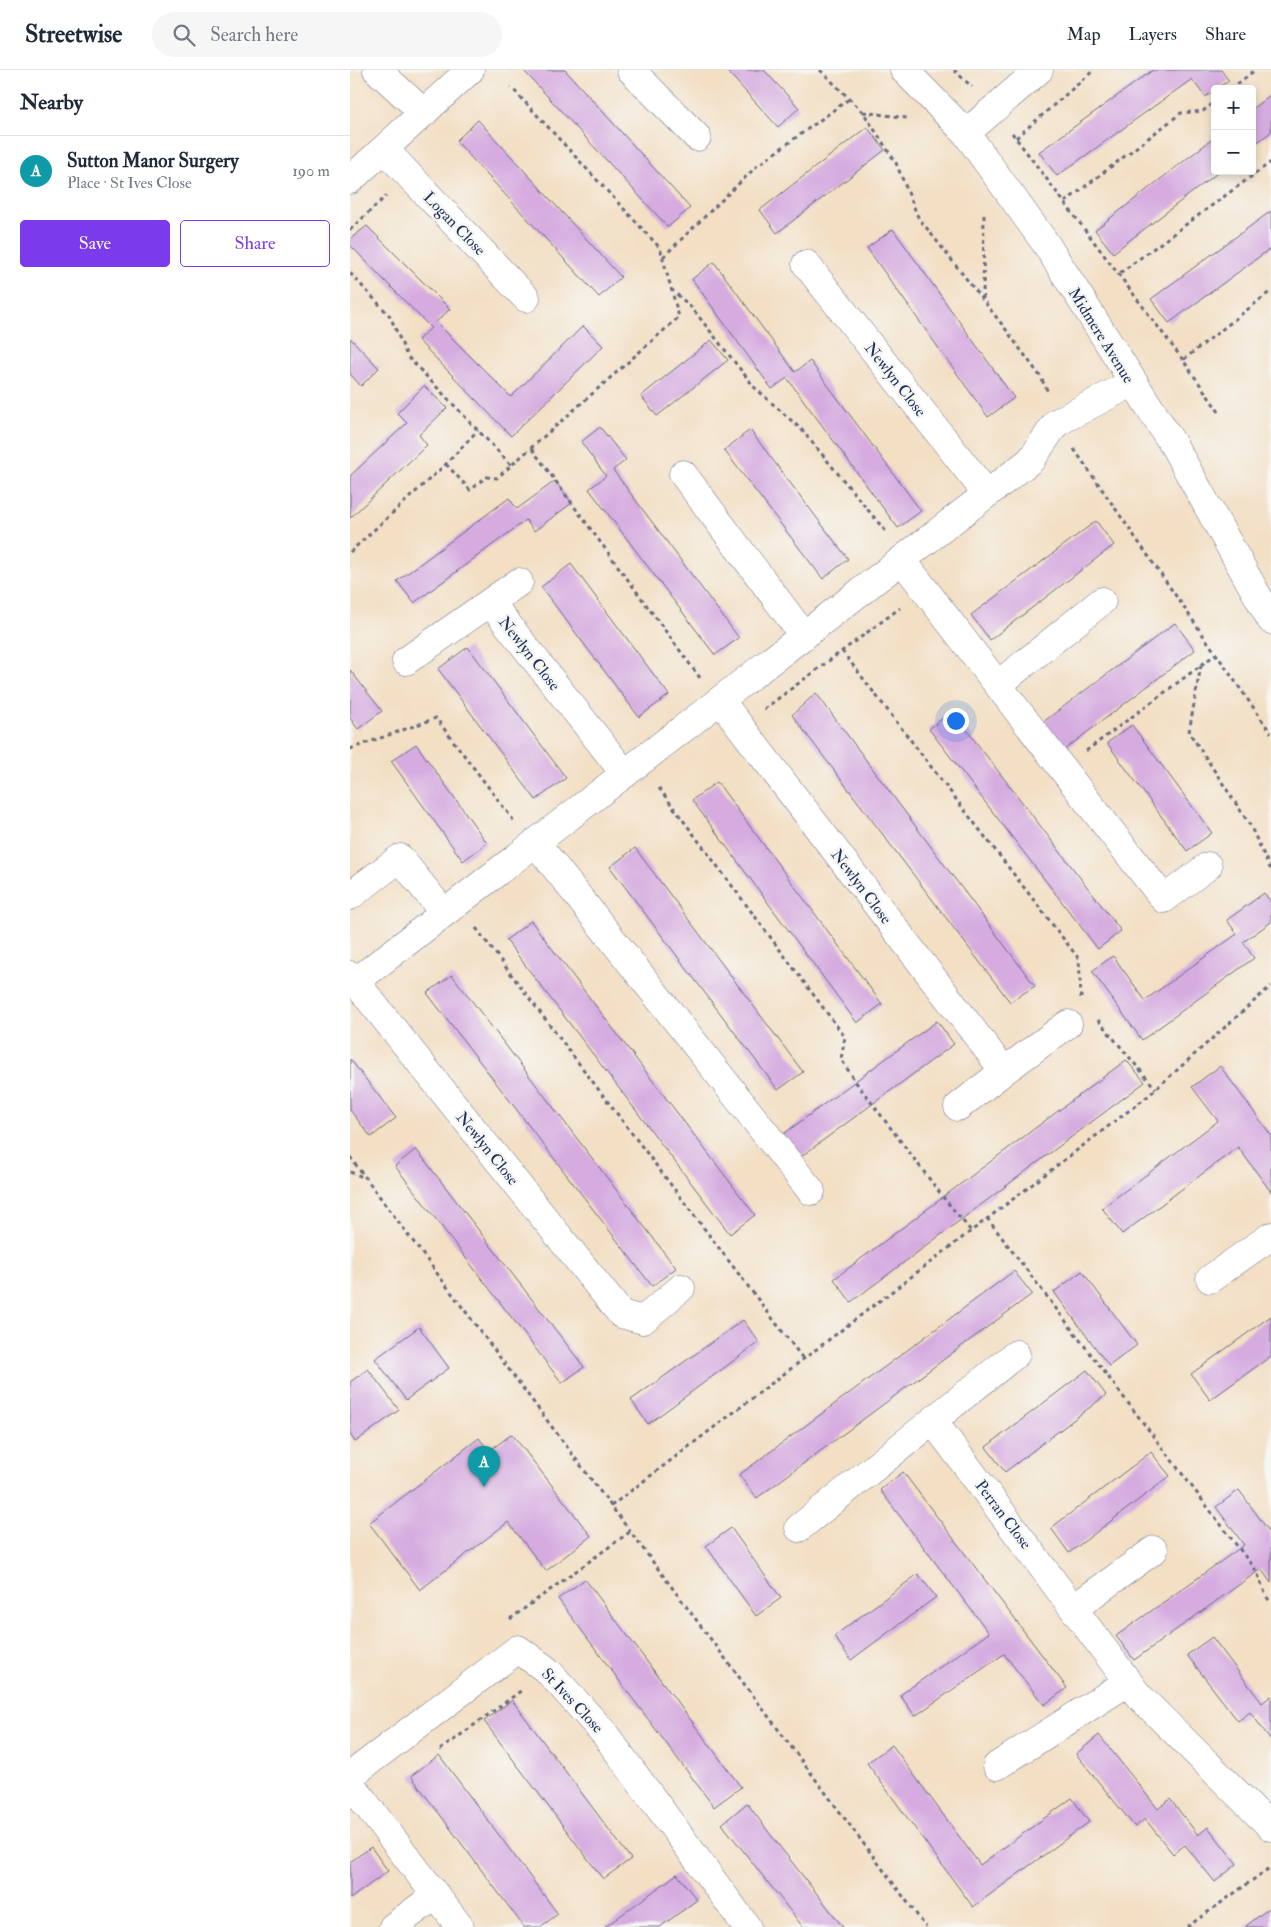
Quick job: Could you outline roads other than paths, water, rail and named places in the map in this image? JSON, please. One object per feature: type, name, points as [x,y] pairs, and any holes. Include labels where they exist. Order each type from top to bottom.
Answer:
[{"type":"street","points":[[377,70],[424,113]]},
{"type":"street","points":[[350,180],[470,70]]},
{"type":"street","points":[[631,70],[697,137]]},
{"type":"street","name":"Midmere Avenue","points":[[904,70],[966,134],[1046,244],[1132,383],[1174,446],[1271,620]]},
{"type":"street","points":[[966,134],[1039,70]]},
{"type":"street","name":"Logan Close","points":[[384,149],[526,298]]},
{"type":"street","name":"Newlyn Close","points":[[806,264],[987,494]]},
{"type":"street","name":"Newlyn Close","points":[[681,1288],[642,1320],[621,1314],[353,979],[444,913],[1031,460],[1056,423],[1132,383]]},
{"type":"street","points":[[683,474],[804,636]]},
{"type":"street","points":[[902,560],[999,684],[1061,770],[1164,899],[1208,866]]},
{"type":"street","name":"Newlyn Close","points":[[406,660],[520,582]]},
{"type":"street","points":[[999,684],[1102,601]]},
{"type":"street","name":"Newlyn Close","points":[[490,602],[625,774]]},
{"type":"street","name":"Newlyn Close","points":[[720,700],[1004,1071]]},
{"type":"street","points":[[534,844],[811,1191]]},
{"type":"street","points":[[350,896],[400,858],[444,913]]},
{"type":"street","points":[[958,1108],[1068,1024]]},
{"type":"street","points":[[1210,1279],[1271,1236]]},
{"type":"street","points":[[800,1528],[1016,1354]]},
{"type":"street","name":"Perran Close","points":[[933,1421],[1138,1695],[1271,1827]]},
{"type":"street","points":[[1074,1608],[1154,1550]]},
{"type":"street","name":"St Ives Close","points":[[350,1776],[518,1649],[548,1671],[604,1733],[747,1927]]},
{"type":"street","points":[[998,1766],[1128,1682]]},
{"type":"street","points":[[350,1783],[460,1927]]},
{"type":"street","points":[[393,1927],[436,1895]]},
{"type":"place","name":"Sutton Manor Surgery","points":[[484,1487]]}]
